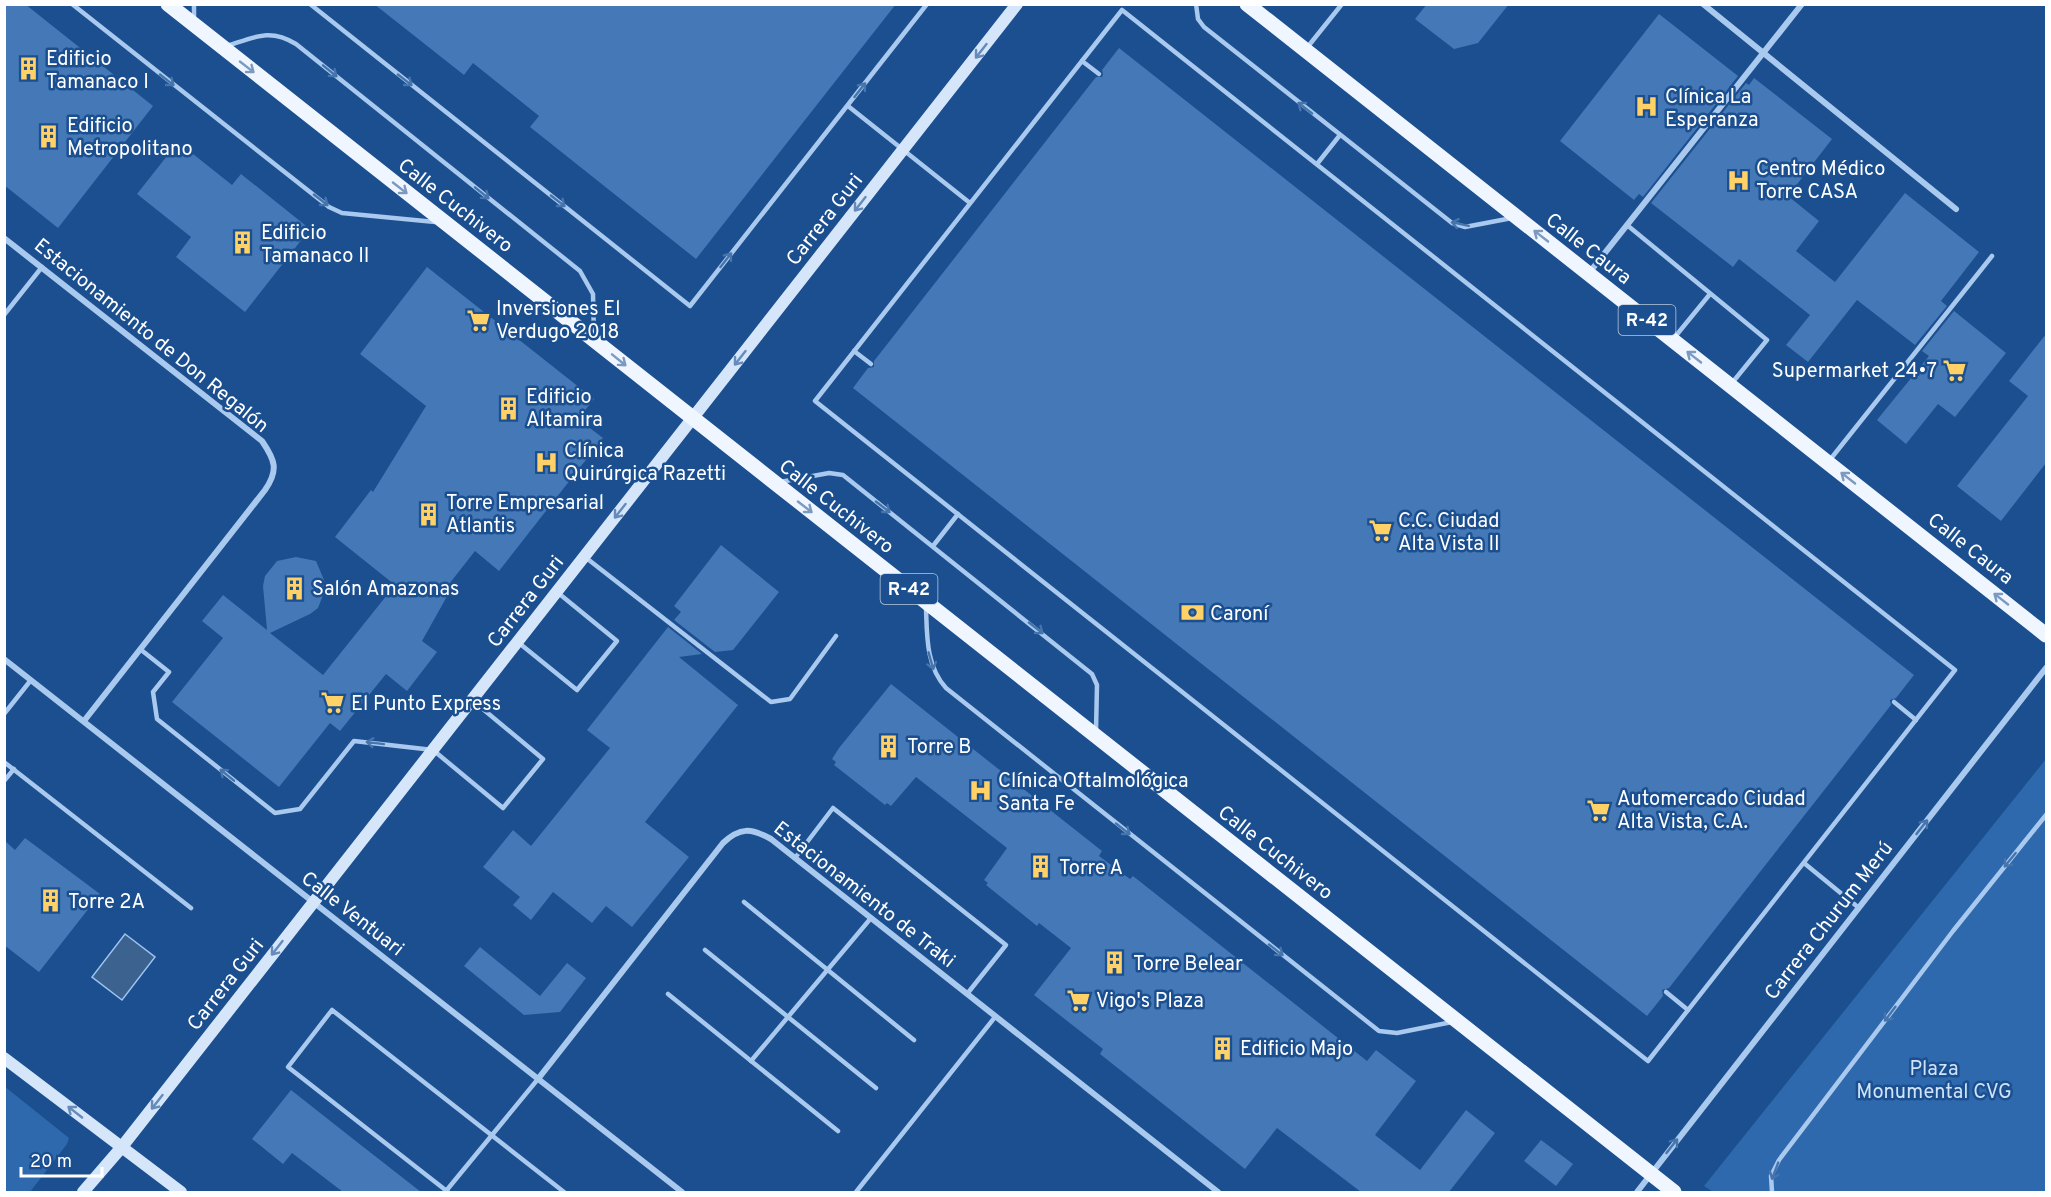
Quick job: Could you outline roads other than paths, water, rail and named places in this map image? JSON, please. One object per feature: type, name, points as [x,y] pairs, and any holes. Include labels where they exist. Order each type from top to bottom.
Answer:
[{"type":"main road","name":"Calle Cuchivero","points":[[168,4],[1651,1174]]},
{"type":"main road","name":"Calle Caura","points":[[1247,4],[2046,635]]},
{"type":"main road","name":"R-42","points":[[1651,1174],[1674,1192]]},
{"type":"street","name":"Carrera Guri","points":[[84,1192],[121,1148],[1017,4]]},
{"type":"street","points":[[1703,4],[1956,209]]},
{"type":"street","points":[[1589,274],[1802,4]]},
{"type":"street","name":"Estacionamiento de Don Regalón","points":[[4,238],[262,441],[271,455],[275,469],[273,478],[265,490],[84,721]]},
{"type":"street","name":"Calle Ventuari","points":[[4,658],[682,1192]]},
{"type":"street","name":"Carrera Churum Merú","points":[[1636,1192],[2046,668]]},
{"type":"street","name":"Estacionamiento de Traki","points":[[538,1079],[729,837],[742,831],[755,831],[771,839],[1218,1192]]},
{"type":"street","points":[[4,1058],[181,1192]]},
{"type":"lane","points":[[72,4],[329,207],[342,213],[444,223]]},
{"type":"lane","points":[[194,4],[194,25]]},
{"type":"lane","points":[[310,4],[690,306],[927,4]]},
{"type":"lane","points":[[1196,4],[1198,20],[1204,27],[1458,226],[1470,226],[1517,217]]},
{"type":"lane","points":[[1305,50],[1342,4]]},
{"type":"lane","points":[[1122,10],[1317,164],[1955,670],[1648,1061],[815,401],[1122,10]]},
{"type":"lane","points":[[222,47],[270,35],[283,36],[305,52],[580,271],[593,294],[594,340]]},
{"type":"lane","points":[[1082,61],[1099,74]]},
{"type":"lane","points":[[848,106],[970,203]]},
{"type":"lane","points":[[1317,164],[1340,135]]},
{"type":"lane","points":[[1627,225],[1767,340],[1730,385]]},
{"type":"lane","points":[[1828,462],[1992,256]]},
{"type":"lane","points":[[4,315],[42,267]]},
{"type":"lane","points":[[1672,340],[1710,294]]},
{"type":"lane","points":[[855,351],[871,364]]},
{"type":"lane","points":[[774,483],[838,473],[933,546],[1092,674],[1097,684],[1095,736]]},
{"type":"lane","points":[[933,546],[958,514]]},
{"type":"lane","points":[[584,557],[771,702],[790,699],[836,636]]},
{"type":"lane","points":[[518,642],[577,690],[617,642],[556,592]]},
{"type":"lane","points":[[926,603],[931,661],[936,675],[946,688],[1370,1024],[1388,1034],[1457,1021]]},
{"type":"lane","points":[[140,649],[169,672],[153,692],[157,719],[275,813],[300,809],[354,741],[433,750],[503,808],[543,759],[472,700]]},
{"type":"lane","points":[[4,714],[32,680]]},
{"type":"lane","points":[[1894,702],[1916,720]]},
{"type":"lane","points":[[4,762],[191,908]]},
{"type":"lane","points":[[4,781],[14,769]]},
{"type":"lane","points":[[795,858],[833,808],[1006,945],[967,994]]},
{"type":"lane","points":[[1772,1192],[1771,1176],[1779,1160],[1953,931],[2046,815]]},
{"type":"lane","points":[[1804,863],[1859,908]]},
{"type":"lane","points":[[744,902],[914,1040]]},
{"type":"lane","points":[[751,1061],[871,918]]},
{"type":"lane","points":[[705,950],[876,1088]]},
{"type":"lane","points":[[1666,992],[1688,1010]]},
{"type":"lane","points":[[668,994],[838,1131]]},
{"type":"lane","points":[[538,1079],[492,1136],[447,1192],[288,1067],[332,1010],[492,1136],[564,1192]]},
{"type":"lane","points":[[856,1192],[995,1017]]},
{"type":"place","name":"Edificio Tamanaco I","points":[[28,69]]},
{"type":"place","name":"Clínica La Esperanza","points":[[1647,107]]},
{"type":"place","name":"Edificio Metropolitano","points":[[49,137]]},
{"type":"place","name":"Centro Médico Torre CASA","points":[[1738,180]]},
{"type":"place","name":"Edificio Tamanaco II","points":[[243,243]]},
{"type":"place","name":"Inversiones El Verdugo 2018","points":[[478,320]]},
{"type":"place","name":"Supermarket 24•7","points":[[1955,370]]},
{"type":"place","name":"Edificio Altamira","points":[[508,408]]},
{"type":"place","name":"Clínica Quirúrgica Razetti","points":[[546,462]]},
{"type":"place","name":"Torre Empresarial Atlantis","points":[[428,514]]},
{"type":"place","name":"C.C. Ciudad Alta Vista II","points":[[1380,531]]},
{"type":"place","name":"Salón Amazonas","points":[[294,588]]},
{"type":"place","name":"Caroní","points":[[1192,613]]},
{"type":"place","name":"El Punto Express","points":[[333,703]]},
{"type":"place","name":"Torre B","points":[[889,746]]},
{"type":"place","name":"Clínica Oftalmológica Santa Fe","points":[[980,791]]},
{"type":"place","name":"Automercado Ciudad Alta Vista, C.A.","points":[[1599,810]]},
{"type":"place","name":"Torre A","points":[[1041,867]]},
{"type":"place","name":"Torre 2A","points":[[50,901]]},
{"type":"place","name":"Torre Belear","points":[[1115,963]]},
{"type":"place","name":"Vigo's Plaza","points":[[1078,1000]]},
{"type":"place","name":"Edificio Majo","points":[[1222,1048]]},
{"type":"park label","name":"Plaza Monumental CVG","points":[[1934,1080]]}]
